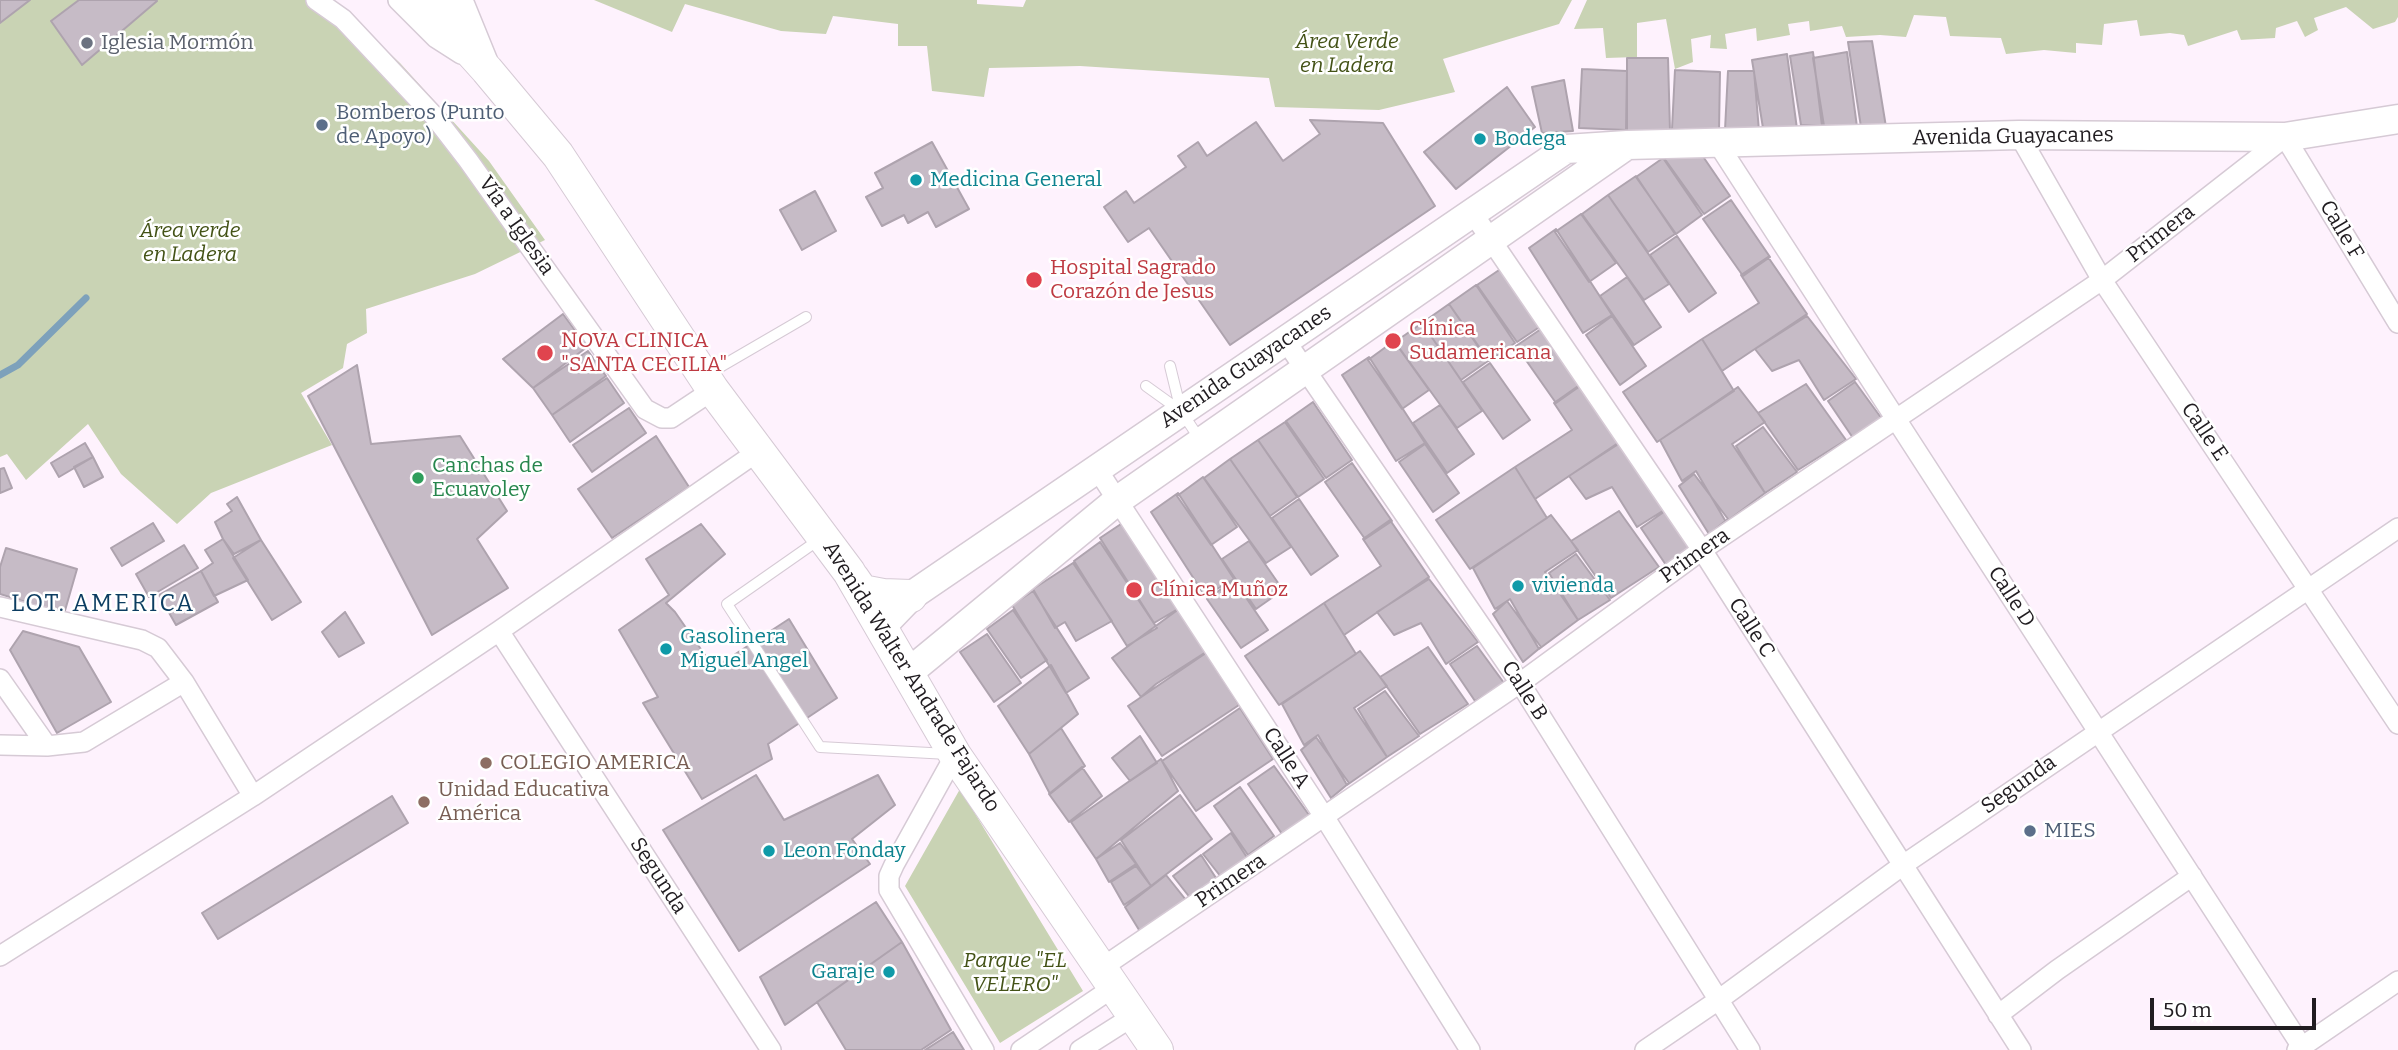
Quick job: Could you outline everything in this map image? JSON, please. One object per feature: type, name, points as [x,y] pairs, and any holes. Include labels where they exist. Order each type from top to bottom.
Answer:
[{"type":"main road","name":"Avenida Walter Andrade Fajardo","points":[[424,0],[558,155],[709,383],[824,536],[882,626],[955,755],[1157,1050]]},
{"type":"main road","points":[[849,572],[862,591],[911,596]]},
{"type":"street","name":"Vía a Iglesia","points":[[316,0],[343,19],[434,116],[484,181],[645,409],[662,418],[671,418],[709,383]]},
{"type":"street","name":"Avenida Walter Andrade Fajardo","points":[[398,0],[436,38],[477,59]]},
{"type":"street","name":"Avenida Walter Andrade Fajardo","points":[[453,0],[461,7],[477,59]]},
{"type":"street","name":"Avenida Guayacanes","points":[[882,626],[911,596],[1566,149],[1627,145],[2020,135],[2285,137],[2398,119]]},
{"type":"street","name":"Calle E","points":[[2020,135],[2102,280],[2398,724]]},
{"type":"street","name":"Primera","points":[[1021,1050],[1107,978],[1325,818],[1521,683],[1702,550],[2102,280],[2285,137]]},
{"type":"street","name":"Calle F","points":[[2285,137],[2398,323]]},
{"type":"street","name":"Calle D","points":[[1718,144],[2301,1049]]},
{"type":"street","name":"Avenida Guayacanes","points":[[908,673],[1118,500],[1627,145]]},
{"type":"street","name":"Calle C","points":[[1472,212],[1702,550],[2021,1050]]},
{"type":"street","name":"Calle B","points":[[1286,340],[1304,370],[1521,683],[1749,1050]]},
{"type":"street","points":[[0,956],[253,796],[499,631],[760,450]]},
{"type":"street","name":"Calle A","points":[[1097,469],[1325,818],[1470,1050]]},
{"type":"street","name":"Segunda","points":[[1645,1050],[1717,1001],[1903,865],[2398,528]]},
{"type":"street","points":[[0,607],[142,640],[158,648],[184,682],[253,796]]},
{"type":"street","name":"Segunda","points":[[499,631],[771,1050]]},
{"type":"street","points":[[0,679],[47,746]]},
{"type":"street","points":[[0,746],[47,746],[85,742],[184,682]]},
{"type":"street","points":[[955,755],[894,865],[889,876],[889,890],[984,1050]]},
{"type":"street","points":[[1998,1015],[2057,970],[2192,876]]},
{"type":"street","points":[[2301,1049],[2398,981]]},
{"type":"street","points":[[1080,1050],[1135,1015]]},
{"type":"lane","points":[[709,383],[806,317]]},
{"type":"lane","points":[[1170,366],[1181,411],[1201,442]]},
{"type":"lane","points":[[1146,386],[1181,411]]},
{"type":"lane","points":[[824,536],[727,604],[820,747],[955,755]]},
{"type":"green space","name":"Área verde en Ladera","points":[[0,0],[333,0],[400,63],[489,161],[545,240],[475,274],[366,309],[367,333],[347,344],[343,368],[301,393],[332,445],[211,493],[177,524],[121,474],[88,424],[26,480],[7,454],[0,457]]},
{"type":"green space","name":"Área Verde en Ladera","points":[[594,0],[977,0],[977,4],[1023,7],[1026,0],[1572,0],[1559,24],[1443,59],[1455,92],[1379,110],[1275,107],[1269,78],[1080,66],[989,68],[984,97],[932,91],[927,46],[898,46],[898,24],[833,16],[826,34],[781,31],[685,4],[672,32]]},
{"type":"green space","points":[[1587,0],[2398,0],[2398,17],[2395,22],[2373,29],[2346,7],[2314,18],[2318,30],[2305,37],[2297,21],[2276,28],[2275,38],[2241,40],[2237,30],[2188,46],[2184,35],[2170,33],[2140,36],[2137,20],[2104,24],[2102,45],[2076,43],[2076,53],[2044,50],[2006,54],[2001,38],[1950,36],[1946,17],[1914,15],[1906,37],[1846,37],[1842,26],[1810,31],[1809,21],[1788,24],[1790,35],[1757,41],[1756,28],[1725,34],[1727,49],[1710,48],[1711,35],[1691,39],[1693,62],[1675,69],[1666,19],[1637,23],[1637,57],[1606,58],[1603,28],[1574,29]]},
{"type":"green space","name":"Parque \"EL VELERO\"","points":[[960,789],[1083,991],[1000,1043],[905,886]]},
{"type":"building","points":[[0,0],[30,0],[0,23]]},
{"type":"building","name":"Iglesia Mormón","points":[[79,0],[157,1],[82,65],[51,21]]},
{"type":"building","points":[[1872,41],[1886,127],[1861,127],[1848,42]]},
{"type":"building","points":[[1813,52],[1822,126],[1801,125],[1790,56]]},
{"type":"building","points":[[1847,52],[1857,127],[1824,126],[1813,58]]},
{"type":"building","points":[[1787,54],[1797,129],[1763,128],[1752,60]]},
{"type":"building","points":[[1627,58],[1668,58],[1670,131],[1627,131]]},
{"type":"building","points":[[1582,69],[1627,71],[1626,130],[1579,128]]},
{"type":"building","points":[[1675,70],[1720,72],[1719,131],[1672,129]]},
{"type":"building","points":[[1728,71],[1754,71],[1759,131],[1725,130]]},
{"type":"building","name":"Bodega","points":[[1564,80],[1573,131],[1542,133],[1532,87]]},
{"type":"building","name":"Bodega","points":[[1507,87],[1535,127],[1456,189],[1424,152]]},
{"type":"building","name":"Hospital Sagrado Corazón de Jesus","points":[[1310,120],[1383,123],[1435,206],[1230,345],[1149,228],[1128,242],[1104,207],[1126,191],[1134,203],[1186,167],[1178,156],[1198,142],[1207,156],[1256,122],[1283,161],[1320,134]]},
{"type":"building","points":[[1691,139],[1730,196],[1704,214],[1664,158]]},
{"type":"building","name":"Medicina General","points":[[932,142],[969,209],[936,227],[928,212],[908,223],[904,215],[882,226],[866,197],[883,188],[875,173]]},
{"type":"building","points":[[1663,158],[1702,215],[1676,234],[1636,177]]},
{"type":"building","points":[[1636,176],[1675,234],[1648,252],[1608,195]]},
{"type":"building","points":[[815,191],[836,231],[802,250],[780,210]]},
{"type":"building","points":[[1608,195],[1669,284],[1644,300],[1582,214]]},
{"type":"building","points":[[1731,200],[1770,257],[1743,276],[1703,219]]},
{"type":"building","points":[[1581,214],[1616,263],[1589,282],[1555,232]]},
{"type":"building","points":[[1556,229],[1612,315],[1583,333],[1529,248]]},
{"type":"building","points":[[1677,236],[1716,293],[1689,312],[1650,255]]},
{"type":"building","points":[[1768,257],[1807,314],[1722,371],[1702,339],[1759,303],[1741,275]]},
{"type":"building","points":[[1505,266],[1544,324],[1517,342],[1477,285]]},
{"type":"building","points":[[1627,277],[1661,327],[1634,345],[1600,296]]},
{"type":"building","points":[[1476,285],[1515,343],[1489,361],[1449,304]]},
{"type":"building","points":[[1449,304],[1488,361],[1461,380],[1422,323]]},
{"type":"building","name":"NOVA CLINICA \"SANTA CECILIA\"","points":[[563,314],[587,347],[533,388],[503,359]]},
{"type":"building","points":[[1612,316],[1646,366],[1620,385],[1586,335]]},
{"type":"building","points":[[1807,316],[1856,379],[1824,400],[1799,360],[1772,371],[1755,349]]},
{"type":"building","points":[[1422,323],[1482,411],[1457,428],[1395,342]]},
{"type":"building","points":[[1544,327],[1583,384],[1556,403],[1516,346]]},
{"type":"building","points":[[1702,339],[1734,391],[1657,442],[1623,392]]},
{"type":"building","points":[[1394,341],[1429,390],[1402,409],[1368,360]]},
{"type":"building","points":[[588,351],[606,376],[552,415],[533,388]]},
{"type":"building","points":[[1369,357],[1425,443],[1396,461],[1342,375]]},
{"type":"building","points":[[1490,363],[1530,420],[1503,439],[1463,382]]},
{"type":"building","name":"Canchas de Ecuavoley","points":[[357,365],[371,444],[460,436],[507,511],[477,539],[508,588],[432,635],[308,396]]},
{"type":"building","points":[[607,378],[624,403],[570,442],[552,415]]},
{"type":"building","points":[[1855,382],[1882,419],[1853,438],[1828,401]]},
{"type":"building","points":[[1581,384],[1621,441],[1535,499],[1515,467],[1572,430],[1554,403]]},
{"type":"building","points":[[1806,384],[1846,440],[1798,470],[1758,413]]},
{"type":"building","points":[[1738,387],[1765,422],[1732,444],[1765,493],[1726,522],[1696,471],[1682,481],[1660,440]]},
{"type":"building","points":[[1313,402],[1352,460],[1326,478],[1286,421]]},
{"type":"building","points":[[1440,405],[1474,454],[1447,473],[1413,423]]},
{"type":"building","points":[[629,408],[646,433],[592,472],[573,445]]},
{"type":"building","points":[[1285,422],[1324,479],[1298,497],[1258,440]]},
{"type":"building","points":[[1763,427],[1797,472],[1765,493],[1736,446]]},
{"type":"building","points":[[656,436],[689,487],[612,538],[578,489]]},
{"type":"building","points":[[1258,440],[1297,497],[1270,516],[1230,459]]},
{"type":"building","points":[[85,443],[93,457],[59,477],[51,463]]},
{"type":"building","name":"vivienda","points":[[1620,443],[1669,507],[1637,527],[1612,487],[1586,499],[1569,476]]},
{"type":"building","points":[[1425,444],[1459,493],[1433,512],[1399,462]]},
{"type":"building","points":[[93,457],[103,477],[84,487],[74,467]]},
{"type":"building","points":[[1230,459],[1291,547],[1266,563],[1204,478]]},
{"type":"building","points":[[1352,463],[1392,521],[1365,539],[1325,482]]},
{"type":"building","name":"vivienda","points":[[1515,467],[1547,518],[1470,569],[1436,520]]},
{"type":"building","points":[[4,468],[12,488],[0,493],[0,469]]},
{"type":"building","points":[[1694,474],[1728,519],[1709,534],[1679,486]]},
{"type":"building","points":[[1203,477],[1237,527],[1211,545],[1177,496]]},
{"type":"building","points":[[1178,493],[1234,579],[1205,596],[1151,512]]},
{"type":"building","points":[[237,497],[261,540],[234,554],[215,522],[232,511],[227,504]]},
{"type":"building","points":[[1299,499],[1338,556],[1311,575],[1272,518]]},
{"type":"building","name":"vivienda","points":[[1668,509],[1695,546],[1666,565],[1641,528]]},
{"type":"building","name":"vivienda","points":[[1619,511],[1659,567],[1611,598],[1571,541]]},
{"type":"building","name":"vivienda","points":[[1551,515],[1578,550],[1545,572],[1578,620],[1539,649],[1510,599],[1495,609],[1473,568]]},
{"type":"building","points":[[1127,520],[1183,606],[1154,623],[1100,538]]},
{"type":"building","points":[[1390,520],[1429,577],[1344,635],[1324,603],[1381,566],[1363,539]]},
{"type":"building","points":[[153,523],[164,541],[122,566],[111,548]]},
{"type":"building","name":"Gasolinera Miguel Angel","points":[[701,524],[725,554],[666,603],[714,668],[789,619],[837,698],[768,744],[772,759],[702,799],[643,703],[658,697],[619,630],[669,595],[646,559]]},
{"type":"building","points":[[223,539],[248,580],[214,596],[201,571],[213,563],[205,550]]},
{"type":"building","points":[[261,540],[301,602],[272,620],[233,558]]},
{"type":"building","points":[[1249,541],[1283,590],[1256,609],[1222,559]]},
{"type":"building","points":[[1100,542],[1157,628],[1127,646],[1074,561]]},
{"type":"building","points":[[184,545],[198,568],[149,597],[136,574]]},
{"type":"building","points":[[6,548],[77,569],[64,614],[0,594],[0,567]]},
{"type":"building","name":"vivienda","points":[[1576,554],[1610,600],[1578,620],[1549,573]]},
{"type":"building","points":[[1073,563],[1112,621],[1076,641],[1065,622],[1055,628],[1033,589]]},
{"type":"building","points":[[201,571],[218,602],[176,625],[159,595]]},
{"type":"building","points":[[1429,579],[1478,642],[1446,664],[1421,623],[1394,635],[1377,612]]},
{"type":"building","points":[[1234,580],[1268,630],[1241,648],[1207,599]]},
{"type":"building","points":[[1033,591],[1089,678],[1066,693],[1012,605]]},
{"type":"building","name":"vivienda","points":[[1507,601],[1541,647],[1523,662],[1493,614]]},
{"type":"building","points":[[1324,603],[1356,654],[1279,705],[1245,656]]},
{"type":"building","points":[[1183,606],[1206,652],[1156,684],[1141,697],[1112,658]]},
{"type":"building","points":[[1013,610],[1047,660],[1021,678],[987,629]]},
{"type":"building","points":[[345,612],[364,643],[339,657],[322,632]]},
{"type":"building","points":[[23,631],[79,647],[111,702],[57,733],[10,650]]},
{"type":"building","points":[[987,634],[1021,683],[994,702],[960,652]]},
{"type":"building","points":[[1477,646],[1504,683],[1475,701],[1450,664]]},
{"type":"building","points":[[1428,647],[1468,704],[1420,734],[1380,677]]},
{"type":"building","points":[[1360,651],[1387,686],[1354,708],[1387,757],[1347,785],[1318,735],[1304,745],[1282,704]]},
{"type":"building","points":[[1206,653],[1239,705],[1162,756],[1128,706]]},
{"type":"building","points":[[1051,665],[1078,714],[1029,754],[998,706]]},
{"type":"building","points":[[1385,691],[1419,736],[1387,757],[1358,709]]},
{"type":"building","points":[[1240,708],[1273,759],[1196,811],[1162,761]]},
{"type":"building","points":[[1061,728],[1085,766],[1050,794],[1029,754]]},
{"type":"building","points":[[1140,736],[1157,763],[1130,781],[1112,758]]},
{"type":"building","points":[[1316,737],[1349,783],[1331,798],[1301,750]]},
{"type":"building","points":[[1161,759],[1178,791],[1096,859],[1071,822]]},
{"type":"building","points":[[1274,766],[1309,815],[1282,834],[1248,784]]},
{"type":"building","points":[[1082,767],[1102,796],[1069,822],[1049,794]]},
{"type":"building","name":"Leon Fonday","points":[[756,775],[784,820],[878,775],[895,805],[852,839],[870,864],[739,951],[663,830]]},
{"type":"building","points":[[1240,787],[1274,836],[1248,855],[1214,806]]},
{"type":"building","points":[[1180,795],[1212,839],[1151,886],[1121,840]]},
{"type":"building","points":[[392,796],[408,823],[218,939],[202,913]]},
{"type":"building","points":[[1231,833],[1248,859],[1221,877],[1203,854]]},
{"type":"building","points":[[1120,843],[1136,864],[1109,882],[1096,859]]},
{"type":"building","points":[[1201,855],[1218,881],[1191,899],[1173,876]]},
{"type":"building","points":[[1136,866],[1151,886],[1124,905],[1111,882]]},
{"type":"building","points":[[1166,875],[1190,905],[1144,938],[1125,907]]},
{"type":"building","points":[[876,902],[902,942],[785,1025],[760,977]]},
{"type":"building","name":"Garaje","points":[[902,942],[951,1030],[921,1050],[846,1050],[817,1002]]},
{"type":"building","points":[[953,1032],[964,1050],[925,1050]]},
{"type":"waterway","points":[[0,375],[18,365],[86,298]]},
{"type":"place","name":"Iglesia Mormón","points":[[87,43]]},
{"type":"place","name":"Bomberos (Punto de Apoyo)","points":[[322,125]]},
{"type":"place","name":"Bodega","points":[[1480,139]]},
{"type":"place","name":"Medicina General","points":[[916,180]]},
{"type":"place","name":"Hospital Sagrado Corazón de Jesus","points":[[1034,280]]},
{"type":"place","name":"Clínica Sudamericana","points":[[1393,341]]},
{"type":"place","name":"NOVA CLINICA \"SANTA CECILIA\"","points":[[545,353]]},
{"type":"place","name":"Canchas de Ecuavoley","points":[[418,478]]},
{"type":"place","name":"vivienda","points":[[1518,586]]},
{"type":"place","name":"Clínica Muñoz","points":[[1134,590]]},
{"type":"place","name":"Gasolinera Miguel Angel","points":[[666,649]]},
{"type":"place","name":"COLEGIO AMERICA","points":[[486,763]]},
{"type":"place","name":"Unidad Educativa América","points":[[424,802]]},
{"type":"place","name":"MIES","points":[[2030,831]]},
{"type":"place","name":"Leon Fonday","points":[[769,851]]},
{"type":"place","name":"Garaje","points":[[889,972]]},
{"type":"district","name":"LOT. AMERICA","points":[[103,604]]}]
